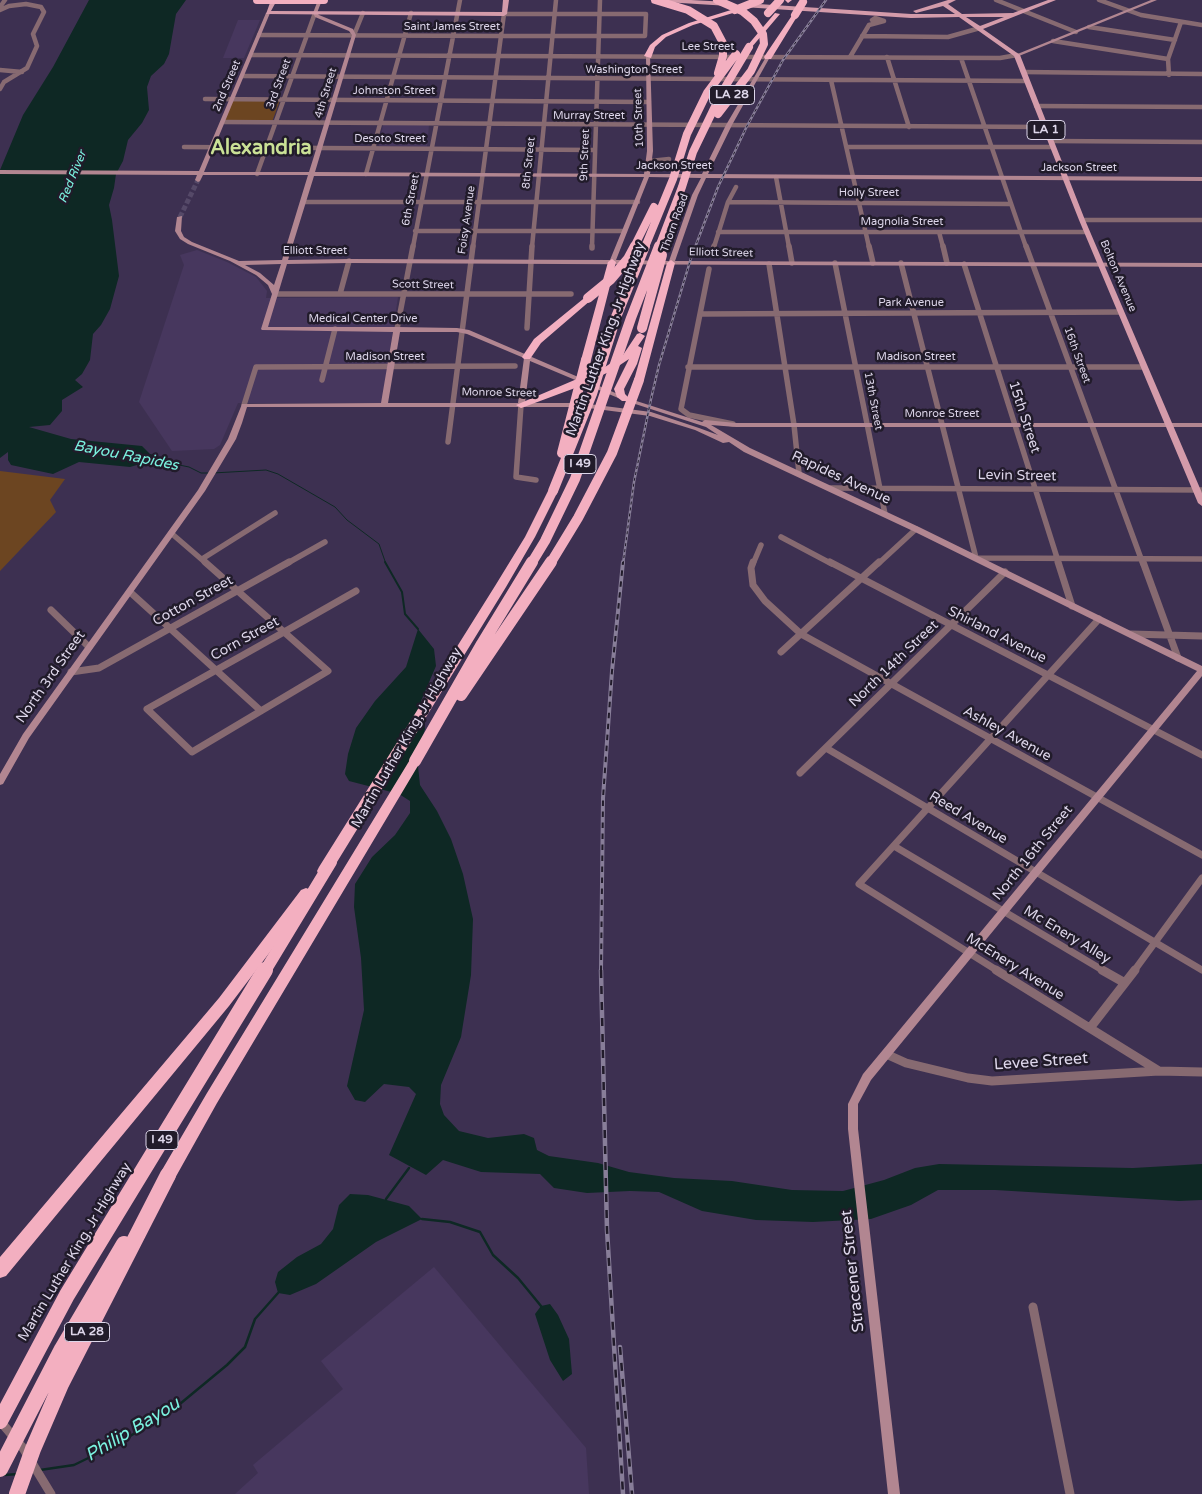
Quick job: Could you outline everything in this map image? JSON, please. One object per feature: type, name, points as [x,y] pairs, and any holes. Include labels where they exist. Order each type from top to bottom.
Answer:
[{"type":"highway","points":[[257,0],[324,0]]},
{"type":"highway","name":"LA 28","points":[[656,0],[697,15],[714,26],[722,38],[724,47],[722,63],[707,93]]},
{"type":"highway","name":"LA 28","points":[[696,144],[751,71],[764,44],[763,34],[751,17],[736,7],[717,0]]},
{"type":"highway","points":[[648,56],[652,46],[664,36],[691,24],[731,12],[760,0]]},
{"type":"highway","name":"Martin Luther King, Jr Highway","points":[[0,1469],[62,1348],[168,1175],[545,541],[575,479],[631,318],[670,219],[696,144],[746,47],[768,13],[784,0]]},
{"type":"highway","name":"Martin Luther King, Jr Highway","points":[[0,1421],[68,1295],[530,537],[582,422],[616,316],[674,179],[687,134],[707,93],[777,14],[784,0]]},
{"type":"highway","points":[[768,57],[803,1]]},
{"type":"highway","points":[[527,356],[538,341],[610,280],[628,258],[666,183],[674,179]]},
{"type":"highway","points":[[625,399],[620,395],[619,389],[632,364],[654,287],[670,219]]},
{"type":"highway","points":[[552,491],[612,262]]},
{"type":"highway","points":[[415,761],[539,581],[578,518],[612,453],[639,380],[671,263]]},
{"type":"highway","points":[[521,405],[584,381],[608,369],[626,357],[641,332]]},
{"type":"highway","points":[[0,1270],[224,1002],[331,862]]},
{"type":"highway","name":"LA 28","points":[[17,1494],[33,1449],[61,1384],[168,1175]]},
{"type":"main road","name":"2nd Street","points":[[198,180],[274,0]]},
{"type":"main road","name":"3rd Street","points":[[315,13],[320,0]]},
{"type":"main road","name":"Foisy Avenue","points":[[504,14],[506,0]]},
{"type":"main road","points":[[665,0],[870,14],[1014,15]]},
{"type":"main road","points":[[752,0],[784,5],[899,12],[926,10],[941,2],[953,0]]},
{"type":"main road","points":[[980,28],[1053,0]]},
{"type":"main road","name":"Lee Street","points":[[1018,55],[1155,0]]},
{"type":"main road","points":[[941,2],[1018,55]]},
{"type":"main road","points":[[268,12],[504,14]]},
{"type":"main road","points":[[315,13],[320,18],[351,30],[354,36]]},
{"type":"main road","name":"4th Street","points":[[264,329],[354,36]]},
{"type":"main road","name":"Bolton Avenue","points":[[1018,55],[1026,81],[1100,264],[1199,490],[1202,503]]},
{"type":"main road","name":"10th Street","points":[[612,262],[638,202],[647,176],[650,160],[648,56]]},
{"type":"main road","name":"Thorn Road","points":[[671,263],[688,213],[705,176],[729,126],[768,57]]},
{"type":"main road","name":"Jackson Street","points":[[0,172],[1202,179]]},
{"type":"main road","name":"Elliott Street","points":[[180,217],[178,231],[182,238],[239,264],[268,282],[275,294]]},
{"type":"main road","name":"Elliott Street","points":[[239,264],[410,261],[1202,265]]},
{"type":"main road","name":"Medical Center Drive","points":[[264,329],[462,330]]},
{"type":"main road","name":"6th Street","points":[[384,404],[397,329]]},
{"type":"main road","name":"Rapides Avenue","points":[[462,330],[625,399],[708,426],[747,450],[916,528],[1202,670]]},
{"type":"main road","points":[[521,405],[527,356]]},
{"type":"main road","points":[[201,491],[224,453],[239,423],[244,405]]},
{"type":"main road","name":"Monroe Street","points":[[244,405],[580,405],[652,414],[697,429],[747,450]]},
{"type":"main road","name":"Monroe Street","points":[[682,417],[736,425],[1202,425]]},
{"type":"main road","name":"North 3rd Street","points":[[0,782],[26,736],[201,491]]},
{"type":"main road","name":"North 16th Street","points":[[886,1054],[1202,670]]},
{"type":"main road","name":"Stracener Street","points":[[886,1054],[867,1077],[853,1104],[853,1129],[894,1494]]},
{"type":"street","points":[[0,9],[5,0]]},
{"type":"street","name":"6th Street","points":[[397,329],[460,0]]},
{"type":"street","name":"8th Street","points":[[527,328],[535,202],[556,0]]},
{"type":"street","points":[[996,0],[1076,32]]},
{"type":"street","points":[[1099,0],[1127,11],[1202,25]]},
{"type":"street","name":"9th Street","points":[[592,248],[599,14],[601,1]]},
{"type":"street","points":[[0,9],[26,4],[38,6],[44,12],[33,34],[37,46],[27,68],[4,82],[0,89]]},
{"type":"street","name":"3rd Street","points":[[257,174],[315,13]]},
{"type":"street","name":"4th Street","points":[[354,36],[363,13]]},
{"type":"street","points":[[366,174],[411,13]]},
{"type":"street","points":[[504,14],[599,14]]},
{"type":"street","name":"Foisy Avenue","points":[[448,442],[504,14]]},
{"type":"street","name":"Saint James Street","points":[[259,35],[645,36],[646,14],[599,14]]},
{"type":"street","points":[[850,57],[867,28],[874,22]]},
{"type":"street","points":[[1170,74],[1167,65],[1168,60],[1181,22]]},
{"type":"street","points":[[1089,27],[1175,40]]},
{"type":"street","points":[[862,36],[948,37],[980,28]]},
{"type":"street","points":[[1053,41],[1168,60]]},
{"type":"street","name":"Lee Street","points":[[251,55],[1000,58],[1018,55]]},
{"type":"street","points":[[887,57],[909,127]]},
{"type":"street","name":"16th Street","points":[[961,58],[1010,204],[1178,658]]},
{"type":"street","points":[[0,70],[22,72]]},
{"type":"street","points":[[1023,72],[1202,74]]},
{"type":"street","name":"Washington Street","points":[[242,76],[1026,81]]},
{"type":"street","points":[[831,80],[873,263]]},
{"type":"street","name":"Johnston Street","points":[[206,99],[545,101]]},
{"type":"street","points":[[545,101],[649,102]]},
{"type":"street","points":[[1036,106],[1202,107]]},
{"type":"street","name":"Murray Street","points":[[222,122],[1045,128]]},
{"type":"street","points":[[847,147],[1202,142]]},
{"type":"street","name":"Desoto Street","points":[[184,147],[595,150]]},
{"type":"street","points":[[650,160],[669,159]]},
{"type":"street","points":[[776,176],[792,263]]},
{"type":"street","points":[[712,250],[728,202],[736,188]]},
{"type":"street","points":[[304,202],[638,202]]},
{"type":"street","name":"Holly Street","points":[[728,202],[1010,204]]},
{"type":"street","points":[[1082,220],[1202,220]]},
{"type":"street","points":[[415,231],[625,231]]},
{"type":"street","name":"Magnolia Street","points":[[718,232],[1087,232]]},
{"type":"street","points":[[939,232],[947,263]]},
{"type":"street","points":[[340,294],[349,261]]},
{"type":"street","name":"13th Street","points":[[835,263],[885,514]]},
{"type":"street","points":[[901,263],[976,558],[1202,559]]},
{"type":"street","points":[[769,264],[794,424],[799,473]]},
{"type":"street","name":"15th Street","points":[[964,264],[1072,606]]},
{"type":"street","points":[[709,269],[681,406],[683,412],[689,415],[736,425]]},
{"type":"street","name":"Scott Street","points":[[275,294],[571,294]]},
{"type":"street","name":"Park Avenue","points":[[701,314],[1121,312]]},
{"type":"street","points":[[322,380],[334,329]]},
{"type":"street","name":"Madison Street","points":[[244,405],[256,367],[515,366]]},
{"type":"street","name":"Madison Street","points":[[688,367],[1144,367]]},
{"type":"street","points":[[521,405],[516,477],[536,480]]},
{"type":"street","name":"Levin Street","points":[[831,488],[1199,490]]},
{"type":"street","points":[[202,559],[275,513]]},
{"type":"street","points":[[781,652],[916,528]]},
{"type":"street","points":[[130,592],[261,711],[328,671],[171,533]]},
{"type":"street","name":"Shirland Avenue","points":[[781,537],[1202,755]]},
{"type":"street","name":"Cotton Street","points":[[71,672],[94,670],[324,542]]},
{"type":"street","name":"Ashley Avenue","points":[[761,545],[751,568],[753,585],[765,601],[801,634],[1202,855]]},
{"type":"street","name":"North 14th Street","points":[[800,773],[1005,572]]},
{"type":"street","name":"Corn Street","points":[[261,711],[192,752],[147,709],[356,591]]},
{"type":"street","points":[[51,610],[88,647]]},
{"type":"street","points":[[894,846],[1099,619]]},
{"type":"street","points":[[1130,634],[1202,636]]},
{"type":"street","name":"Reed Avenue","points":[[826,748],[1202,970]]},
{"type":"street","name":"McEnery Avenue","points":[[894,846],[859,884],[1158,1070]]},
{"type":"street","name":"Mc Enery Alley","points":[[894,846],[1125,984]]},
{"type":"street","points":[[1090,1028],[1125,984],[1202,878]]},
{"type":"street","name":"Levee Street","points":[[886,1054],[906,1063],[968,1078],[992,1081],[1158,1070],[1202,1072]]},
{"type":"street","points":[[1033,1307],[1070,1494]]},
{"type":"street","points":[[0,1421],[23,1448],[51,1494]]},
{"type":"shaded area","points":[[238,20],[260,20],[244,58],[223,58]]},
{"type":"shaded area","points":[[280,100],[272,122],[223,122],[233,101]]},
{"type":"shaded area","points":[[383,125],[429,125],[427,147],[379,146]]},
{"type":"shaded area","points":[[197,250],[227,262],[256,277],[267,291],[266,298],[398,297],[382,403],[238,403],[220,445],[214,449],[172,451],[139,402],[184,265],[180,255]]},
{"type":"shaded area","points":[[0,471],[65,479],[50,500],[56,512],[0,571]]},
{"type":"shaded area","points":[[434,1267],[586,1448],[589,1494],[235,1494],[258,1473],[253,1465],[343,1389],[321,1361]]},
{"type":"water","name":"Red River","points":[[89,0],[186,0],[176,14],[169,54],[164,64],[151,76],[147,87],[149,110],[142,123],[128,140],[123,161],[116,174],[109,205],[119,276],[110,309],[101,325],[93,334],[90,360],[82,374],[75,380],[83,387],[62,400],[62,411],[50,425],[29,427],[71,439],[142,446],[150,454],[158,456],[153,464],[144,463],[130,467],[79,462],[53,474],[11,465],[8,460],[8,452],[0,458],[0,170],[23,115],[53,67]]},
{"type":"water","points":[[418,629],[434,649],[436,666],[421,701],[425,729],[420,745],[418,766],[420,785],[437,811],[451,839],[463,874],[473,919],[471,975],[461,1037],[441,1085],[440,1104],[444,1115],[459,1131],[488,1138],[524,1134],[534,1138],[537,1150],[549,1156],[598,1163],[629,1172],[674,1178],[732,1181],[792,1190],[843,1191],[884,1180],[915,1168],[939,1164],[1133,1168],[1202,1164],[1202,1200],[1179,1201],[995,1190],[938,1190],[911,1205],[871,1219],[813,1222],[756,1220],[702,1211],[659,1192],[587,1193],[554,1188],[540,1174],[481,1172],[443,1160],[426,1175],[389,1155],[416,1094],[409,1087],[384,1084],[365,1102],[355,1100],[347,1086],[364,1010],[361,958],[354,907],[355,884],[372,857],[395,835],[410,813],[410,801],[399,794],[349,781],[345,774],[348,754],[356,728],[375,701],[406,667]]},
{"type":"water","points":[[350,1194],[368,1195],[409,1206],[422,1219],[376,1242],[316,1284],[290,1295],[278,1293],[275,1282],[278,1272],[297,1257],[321,1244],[333,1229],[339,1205]]},
{"type":"water","points":[[550,1304],[558,1315],[569,1339],[572,1374],[563,1381],[550,1360],[535,1314],[541,1306]]},
{"type":"waterway","name":"Bayou Rapides","points":[[155,460],[189,467],[201,473],[208,473]]},
{"type":"waterway","name":"Bayou Rapides","points":[[213,473],[266,470],[278,474],[335,507],[347,520],[379,544],[386,563]]},
{"type":"waterway","name":"Bayou Rapides","points":[[386,563],[402,592],[405,614],[418,629]]},
{"type":"waterway","name":"Philip Bayou","points":[[386,1199],[409,1168]]},
{"type":"waterway","points":[[422,1219],[450,1222],[480,1232],[493,1255],[518,1278],[541,1306]]},
{"type":"waterway","name":"Philip Bayou","points":[[40,1470],[74,1465],[119,1443],[175,1408],[227,1365],[245,1347],[255,1319],[278,1293]]},
{"type":"waterway","name":"Philip Bayou","points":[[5,1475],[18,1474]]},
{"type":"tunnel","points":[[180,217],[198,180]]},
{"type":"railway","points":[[623,564],[634,482],[651,399],[659,365],[691,258],[718,187],[747,126],[783,60],[826,0]]},
{"type":"railway","points":[[601,970],[603,798],[612,671],[623,562]]},
{"type":"railway","points":[[601,970],[607,1230],[623,1494]]},
{"type":"railway","points":[[620,1347],[632,1494]]},
{"type":"district","name":"Alexandria","points":[[261,149]]}]
